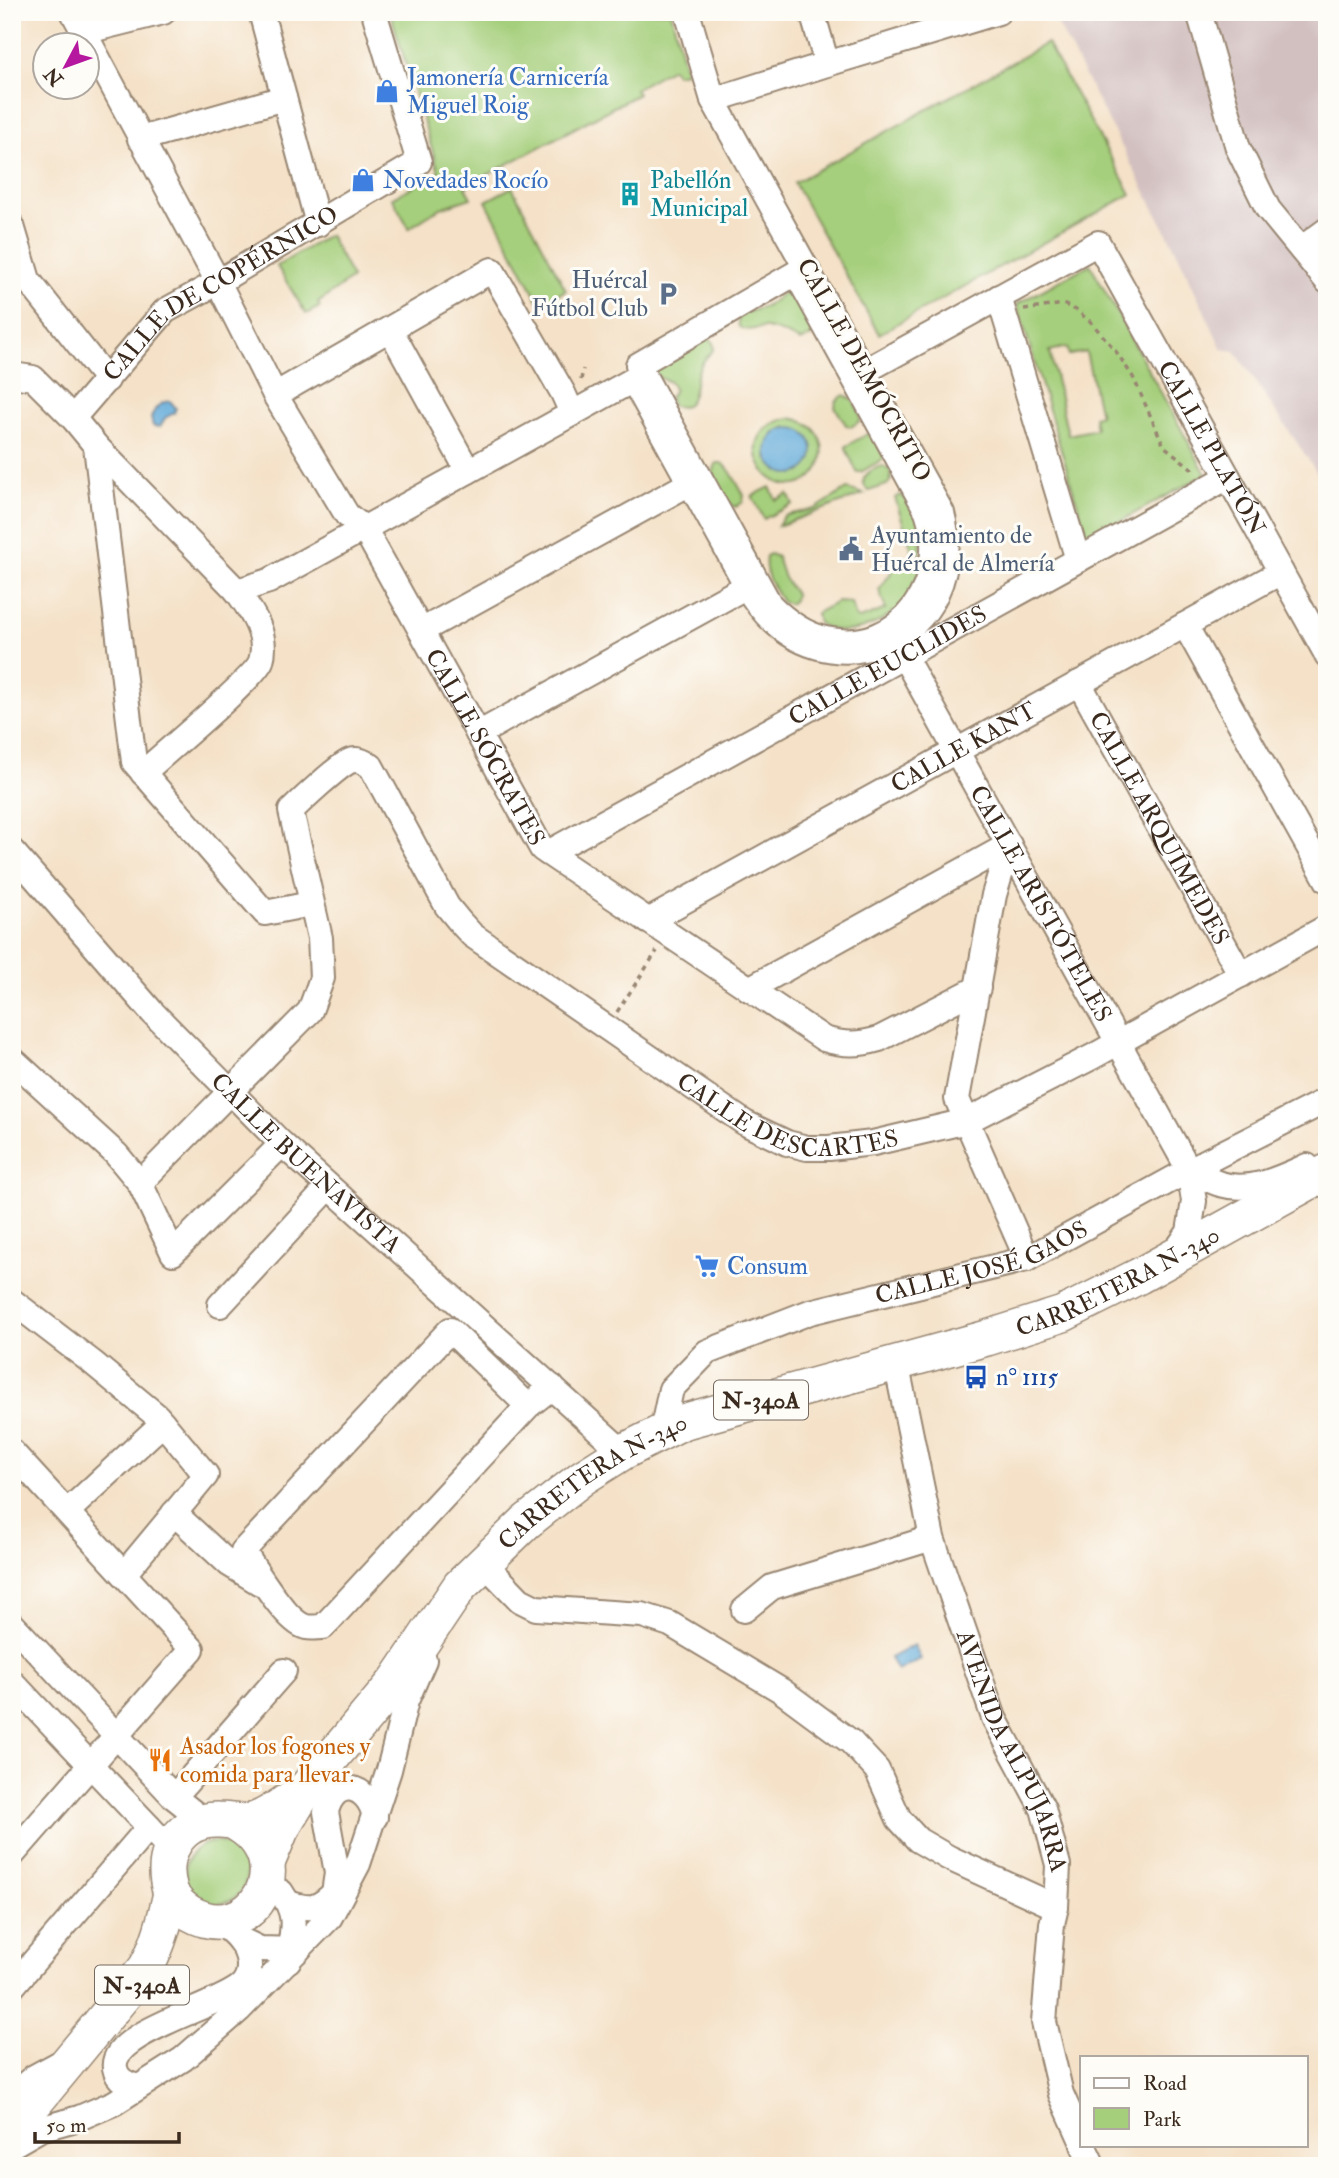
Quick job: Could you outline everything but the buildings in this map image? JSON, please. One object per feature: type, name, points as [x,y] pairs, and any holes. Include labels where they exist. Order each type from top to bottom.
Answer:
[{"type":"highway","name":"CARRETERA N-340","points":[[307,1787],[396,1681],[460,1586],[526,1522],[582,1478],[623,1452],[682,1422],[987,1338],[1063,1314],[1170,1259],[1327,1172]]},
{"type":"highway","name":"N-340A","points":[[12,2130],[146,1968],[156,1949],[171,1893],[160,1838],[178,1836],[190,1826],[255,1820],[307,1787]]},
{"type":"highway","name":"N-340A","points":[[74,2055],[168,1957],[192,1937],[225,1927],[253,1907],[266,1885],[268,1868],[281,1830],[307,1787]]},
{"type":"highway","points":[[219,1822],[246,1829],[256,1838],[263,1849],[268,1868]]},
{"type":"highway","points":[[171,1893],[183,1909],[200,1919],[225,1927]]},
{"type":"street","points":[[78,22],[163,12]]},
{"type":"street","points":[[261,12],[318,224]]},
{"type":"street","name":"CALLE DE COPÉRNICO","points":[[74,418],[164,311],[318,224],[419,162],[374,12]]},
{"type":"street","name":"CALLE DEMÓCRITO","points":[[687,12],[713,100],[942,513],[948,546],[942,580],[927,610],[899,647]]},
{"type":"street","points":[[812,12],[827,64]]},
{"type":"street","points":[[713,100],[827,64],[942,20],[998,12]]},
{"type":"street","points":[[1199,12],[1238,148],[1268,209],[1327,281]]},
{"type":"street","name":"CALLE SÓCRATES","points":[[78,22],[218,282],[275,395],[347,514],[364,528],[542,849],[824,1039],[845,1044],[879,1039],[978,988]]},
{"type":"street","points":[[140,139],[284,98]]},
{"type":"street","points":[[12,226],[28,281],[107,380]]},
{"type":"street","points":[[1301,249],[1327,230]]},
{"type":"street","name":"CALLE PLATÓN","points":[[999,297],[1098,243],[1327,655]]},
{"type":"street","points":[[275,395],[492,270],[572,413]]},
{"type":"street","points":[[796,273],[928,511],[934,537],[929,583],[918,602],[893,627],[871,639],[855,641],[824,639],[813,635],[788,621],[770,604],[638,365],[796,273]]},
{"type":"street","points":[[865,371],[999,297],[1078,560]]},
{"type":"street","points":[[390,329],[468,471]]},
{"type":"street","points":[[12,375],[33,378],[74,418],[96,446],[237,591],[259,627],[261,663],[244,682],[143,773]]},
{"type":"street","points":[[237,591],[269,581],[633,380],[763,612],[775,624],[803,643],[820,648],[837,651],[899,647]]},
{"type":"street","points":[[96,446],[134,762],[264,913],[311,904],[320,938],[322,978],[310,1011],[140,1183]]},
{"type":"street","name":"CALLE EUCLIDES","points":[[548,853],[820,702],[899,647],[989,609],[1228,477]]},
{"type":"street","points":[[421,631],[690,483]]},
{"type":"street","name":"CALLE KANT","points":[[648,921],[1281,572]]},
{"type":"street","points":[[942,580],[945,595],[954,609],[969,614],[989,609]]},
{"type":"street","points":[[478,734],[747,586]]},
{"type":"street","points":[[1185,625],[1327,880]]},
{"type":"street","name":"CALLE ARISTÓTELES","points":[[899,647],[1189,1170],[1194,1201],[1189,1232],[1170,1259]]},
{"type":"street","points":[[820,648],[831,659],[838,673],[834,689],[820,702]]},
{"type":"street","name":"CALLE ARQUÍMEDES","points":[[1079,683],[1241,975]]},
{"type":"street","name":"CALLE DESCARTES","points":[[311,904],[291,811],[349,761],[359,760],[371,766],[447,905],[472,934],[745,1123],[787,1143],[807,1148],[873,1143],[967,1121],[1327,927]]},
{"type":"street","points":[[1009,845],[994,895],[957,1099],[1027,1259]]},
{"type":"street","points":[[749,989],[1009,845]]},
{"type":"street","name":"CALLE BUENAVISTA","points":[[12,851],[152,1012],[282,1144],[623,1452]]},
{"type":"street","points":[[12,1059],[116,1154],[140,1183],[173,1254],[282,1144]]},
{"type":"street","name":"CALLE JOSÉ GAOS","points":[[662,1432],[671,1389],[707,1352],[810,1312],[1027,1259],[1189,1170],[1327,1100]]},
{"type":"street","points":[[1189,1170],[1221,1185],[1267,1184],[1327,1157]]},
{"type":"street","points":[[220,1306],[329,1187]]},
{"type":"street","points":[[12,1301],[93,1363],[163,1423],[206,1475],[124,1574]]},
{"type":"street","points":[[528,1406],[450,1330],[243,1551],[266,1588],[296,1622],[307,1628],[323,1627],[528,1406],[552,1387]]},
{"type":"street","name":"AVENIDA ALPUJARRA","points":[[896,1362],[932,1538],[994,1717],[1043,1809],[1058,1865],[1044,2022],[1061,2094],[1080,2136]]},
{"type":"street","points":[[68,1511],[163,1423]]},
{"type":"street","points":[[12,1452],[192,1649],[12,1855]]},
{"type":"street","points":[[174,1513],[229,1564],[266,1588]]},
{"type":"street","points":[[744,1610],[772,1587],[932,1538]]},
{"type":"street","points":[[484,1563],[520,1600],[536,1608],[642,1615],[670,1625],[782,1691],[851,1742],[877,1770],[899,1819],[918,1839],[948,1857],[1056,1907]]},
{"type":"street","points":[[12,2145],[40,2129],[79,2118],[114,2103],[183,2059],[239,2010],[330,1917],[358,1864],[375,1817],[406,1701],[442,1613]]},
{"type":"street","points":[[12,1624],[174,1797],[219,1822]]},
{"type":"street","points":[[174,1797],[284,1671]]},
{"type":"street","points":[[12,1682],[160,1838],[12,1987]]},
{"type":"street","points":[[288,1903],[304,1908],[317,1907],[334,1893],[337,1873],[326,1812],[334,1795],[344,1789],[364,1793],[372,1804],[375,1817]]},
{"type":"street","points":[[268,1868],[292,1911],[295,1924],[291,1954]]},
{"type":"street","points":[[225,1927],[260,1949],[291,1954]]},
{"type":"street","points":[[138,2087],[123,2082],[115,2071],[114,2062],[119,2052],[141,2035],[243,1984],[248,1970],[248,1956],[225,1927]]},
{"type":"street","points":[[12,2095],[34,2077],[74,2055]]},
{"type":"street","name":"AVENIDA ALPUJARRA","points":[[1084,2146],[1093,2166]]},
{"type":"path","points":[[1020,311],[1063,304],[1083,315],[1115,350],[1133,377],[1164,446],[1202,476]]},
{"type":"path","points":[[614,1015],[668,935]]},
{"type":"shaded area","points":[[1069,12],[1327,12],[1327,487],[1235,351],[1222,349],[1177,252],[1054,17]]},
{"type":"green space","points":[[390,12],[671,12],[686,72],[676,74],[672,68],[635,89],[638,94],[465,187],[471,198],[441,208],[409,228],[392,198],[439,172]]},
{"type":"green space","points":[[1047,43],[1131,194],[879,334],[794,183]]},
{"type":"green space","points":[[512,187],[566,290],[540,304],[486,201]]},
{"type":"green space","points":[[329,235],[352,278],[318,303],[320,307],[306,314],[277,266]]},
{"type":"green space","points":[[1090,264],[1206,474],[1088,539],[1017,304]],"holes":[[[1067,347],[1069,355],[1086,352],[1100,415],[1094,417],[1096,429],[1068,435],[1050,351]]]},
{"type":"green space","points":[[788,289],[815,332],[810,337],[800,341],[771,329],[745,330],[739,327],[738,319],[745,313],[767,306]]},
{"type":"green space","points":[[707,336],[713,342],[714,349],[700,367],[693,395],[683,407],[673,406],[669,398],[674,390],[672,384],[657,377],[653,365]]},
{"type":"green space","points":[[844,395],[854,402],[859,413],[860,421],[851,427],[846,425],[835,407],[836,401]]},
{"type":"green space","points":[[790,418],[807,424],[818,434],[822,446],[822,460],[816,472],[807,481],[794,485],[779,483],[770,478],[757,455],[762,433]],"holes":[[[786,427],[801,472],[781,472],[767,458],[774,434]]]},
{"type":"green space","points":[[869,433],[884,456],[857,472],[846,446]]},
{"type":"green space","points":[[717,463],[727,468],[744,495],[743,502],[736,507],[725,500],[717,488],[714,468]]},
{"type":"green space","points":[[883,466],[890,470],[891,480],[887,485],[869,491],[863,483],[864,479],[869,472]]},
{"type":"green space","points":[[770,487],[776,500],[788,494],[793,504],[764,519],[752,496]]},
{"type":"green space","points":[[847,489],[864,494],[778,526],[783,517],[815,509]]},
{"type":"green space","points":[[900,495],[916,513],[921,554],[912,550],[895,498]]},
{"type":"green space","points":[[770,554],[777,557],[784,578],[795,594],[790,604],[782,602],[770,580],[765,563],[766,556]]},
{"type":"green space","points":[[913,562],[922,567],[910,593],[900,606],[882,620],[850,631],[839,631],[818,623],[816,613],[837,602],[851,603],[856,618],[860,619],[886,609],[879,590],[895,567]]},
{"type":"green space","points":[[216,1842],[228,1844],[238,1851],[245,1861],[245,1885],[238,1895],[228,1902],[216,1904],[204,1902],[194,1895],[187,1885],[185,1873],[187,1861],[194,1851],[204,1844]]},
{"type":"water","points":[[170,401],[176,408],[174,413],[165,418],[160,427],[153,426],[151,418],[156,409],[160,404]]},
{"type":"water","points":[[790,428],[807,434],[813,451],[807,468],[790,474],[773,468],[767,451],[773,434]]},
{"type":"water","points":[[914,1645],[921,1659],[897,1671],[890,1658]]},
{"type":"place","name":"Jamonería Carnicería Miguel Roig","points":[[387,91]]},
{"type":"place","name":"Novedades Rocío","points":[[363,180]]},
{"type":"place","name":"Pabellón Municipal","points":[[630,194]]},
{"type":"place","name":"Huércal Fútbol Club","points":[[668,294]]},
{"type":"place","name":"Ayuntamiento de Huércal de Almería","points":[[851,549]]},
{"type":"place","name":"Consum","points":[[707,1266]]},
{"type":"place","name":"n° 1115","points":[[976,1377]]},
{"type":"place","name":"Asador los fogones y comida para llevar.","points":[[160,1760]]}]
